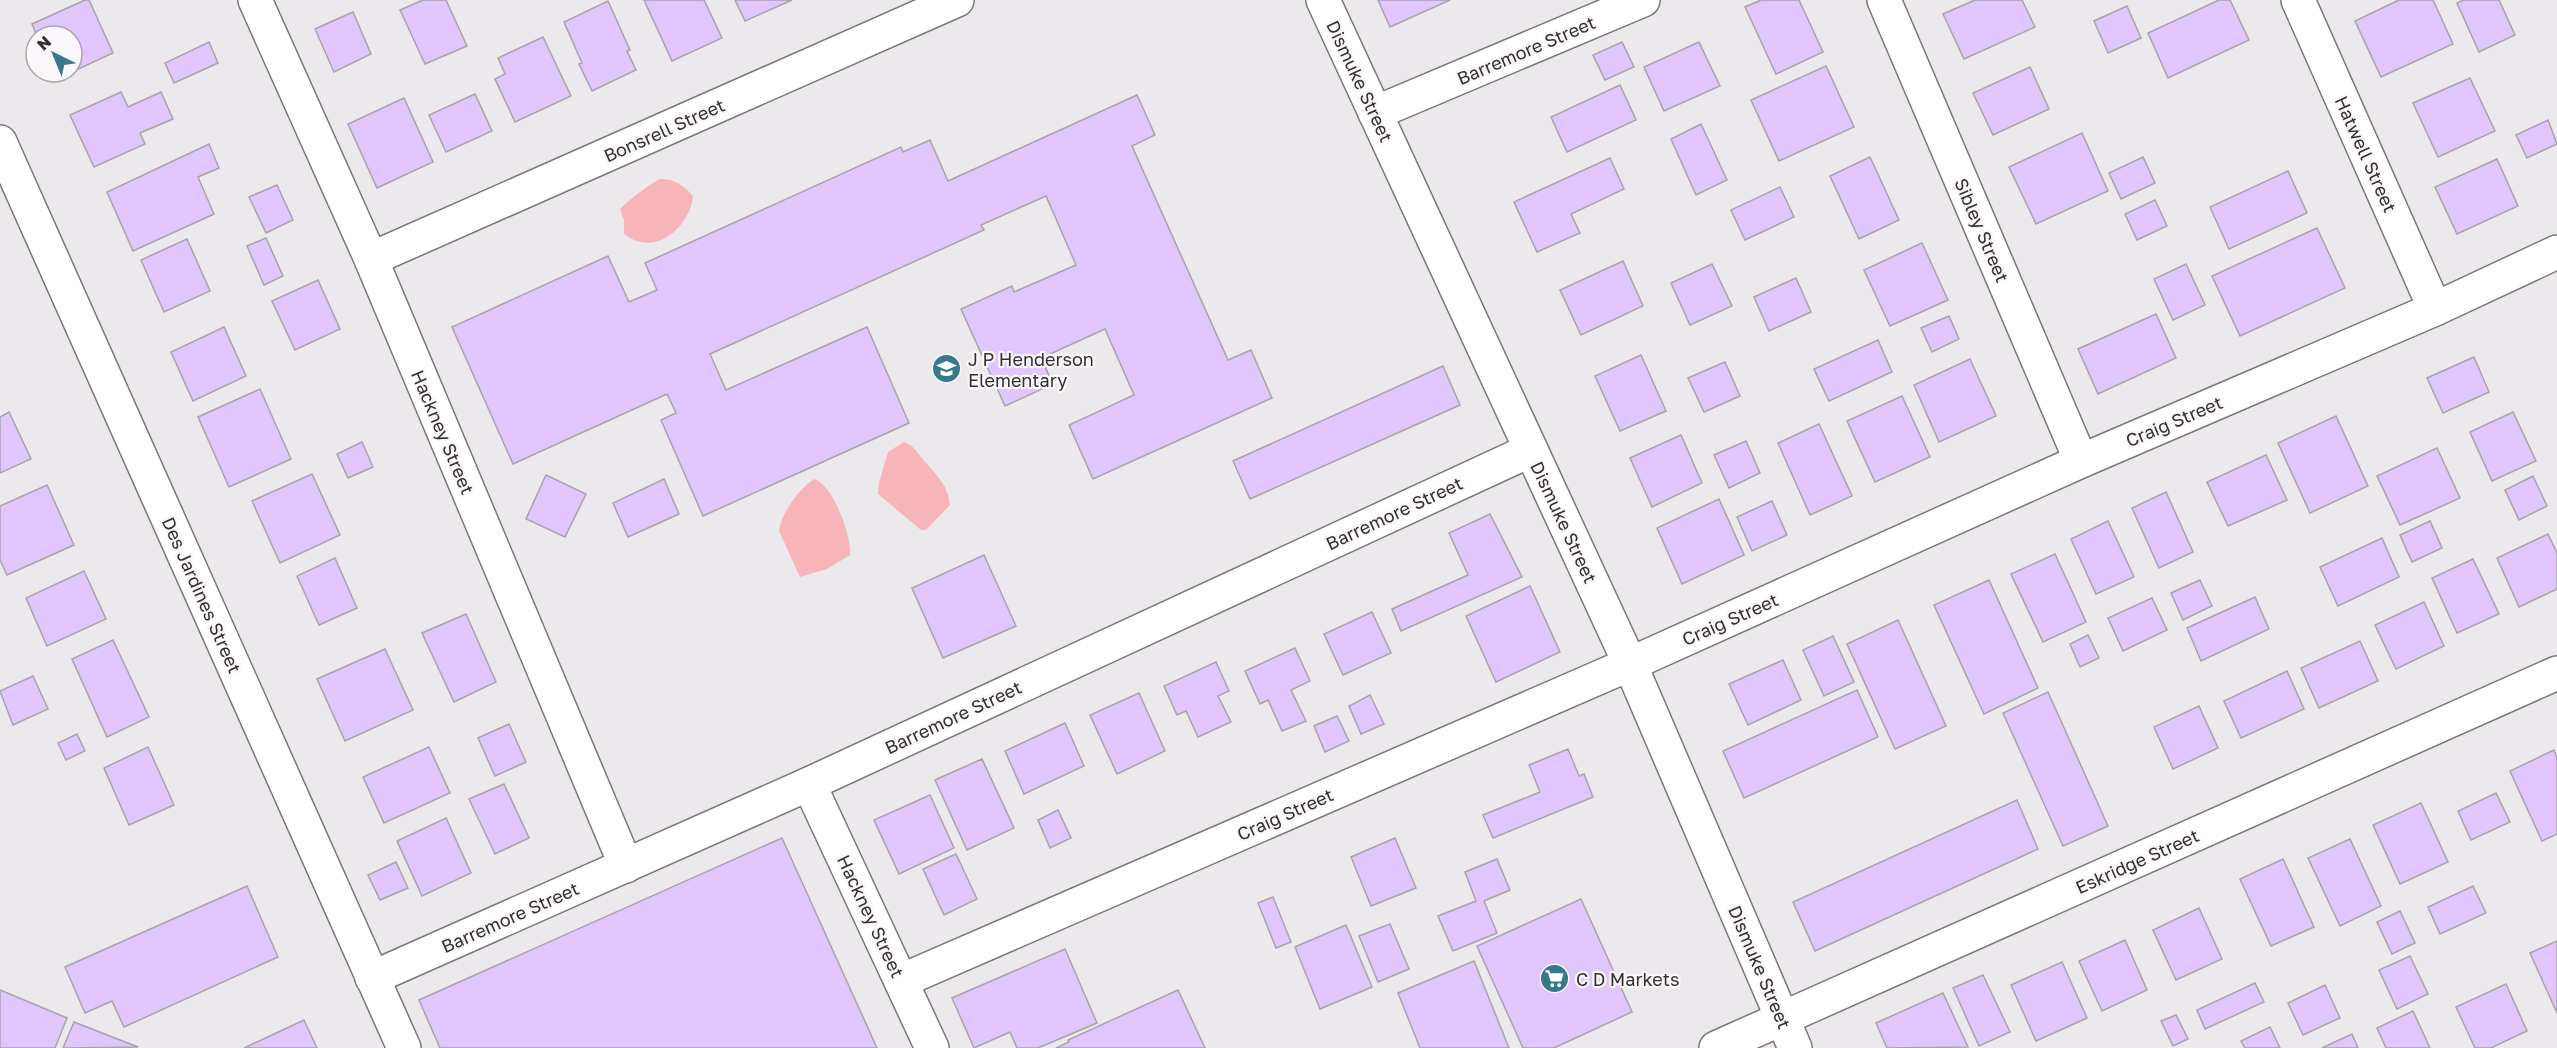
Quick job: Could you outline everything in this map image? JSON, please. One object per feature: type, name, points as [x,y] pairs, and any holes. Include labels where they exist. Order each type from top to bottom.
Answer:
[{"type":"street","name":"Hackney Street","points":[[255,0],[371,259],[626,866]]},
{"type":"street","name":"Bonsrell Street","points":[[371,259],[957,0]]},
{"type":"street","name":"Dismuke Street","points":[[1323,0],[1630,664],[1789,1034]]},
{"type":"street","name":"Barremore Street","points":[[1375,113],[1643,0]]},
{"type":"street","name":"Sibley Street","points":[[1884,0],[2081,460]]},
{"type":"street","name":"Hatwell Street","points":[[2298,0],[2435,309]]},
{"type":"street","name":"Des Jardines Street","points":[[0,142],[404,1048]]},
{"type":"street","name":"Craig Street","points":[[901,981],[1630,664],[2081,460],[2435,309],[2557,252]]},
{"type":"street","name":"Barremore Street","points":[[372,978],[809,784],[1531,450]]},
{"type":"street","name":"Eskridge Street","points":[[1716,1048],[1789,1034],[2557,673]]},
{"type":"street","name":"Hackney Street","points":[[809,784],[932,1048]]},
{"type":"shaded area","points":[[660,179],[678,183],[693,196],[687,215],[682,224],[666,237],[647,243],[633,240],[624,234],[624,220],[620,209]]},
{"type":"shaded area","points":[[904,442],[914,448],[935,473],[949,497],[950,505],[926,530],[921,530],[878,494],[888,452]]},
{"type":"shaded area","points":[[814,479],[828,490],[840,512],[848,536],[850,555],[827,569],[800,577],[779,531],[783,517],[792,502]]},
{"type":"building","points":[[89,0],[113,53],[84,66],[84,24],[32,24]]},
{"type":"building","points":[[423,0],[446,0],[467,46],[425,64],[400,10]]},
{"type":"building","points":[[644,0],[704,0],[722,38],[672,61]]},
{"type":"building","points":[[735,0],[792,0],[745,21]]},
{"type":"building","points":[[1378,0],[1450,0],[1390,27]]},
{"type":"building","points":[[1761,0],[1799,0],[1823,52],[1776,74],[1745,7]]},
{"type":"building","points":[[1975,0],[2022,0],[2035,27],[1964,59],[1943,14]]},
{"type":"building","points":[[2219,0],[2230,0],[2249,40],[2168,78],[2148,33]]},
{"type":"building","points":[[2399,0],[2433,0],[2453,44],[2381,77],[2355,21]]},
{"type":"building","points":[[2463,0],[2499,0],[2515,35],[2479,52],[2457,3]]},
{"type":"building","points":[[608,1],[630,50],[627,51],[636,70],[592,91],[579,64],[582,63],[564,22]]},
{"type":"building","points":[[2127,6],[2141,38],[2108,53],[2094,21]]},
{"type":"building","points":[[353,12],[371,54],[334,72],[315,29]]},
{"type":"building","points":[[543,37],[571,96],[515,122],[495,79],[505,74],[498,58]]},
{"type":"building","points":[[209,42],[218,63],[174,83],[165,63]]},
{"type":"building","points":[[1622,42],[1634,67],[1605,80],[1593,55]]},
{"type":"building","points":[[1699,42],[1720,86],[1664,111],[1644,67]]},
{"type":"building","points":[[1826,66],[1854,127],[1779,161],[1751,100]]},
{"type":"building","points":[[2030,67],[2049,109],[1993,135],[1973,93]]},
{"type":"building","points":[[2470,78],[2495,131],[2438,157],[2413,103]]},
{"type":"building","points":[[1620,85],[1636,120],[1567,152],[1551,117]]},
{"type":"building","points":[[121,92],[128,107],[161,92],[173,119],[140,133],[145,144],[94,167],[70,115]]},
{"type":"building","points":[[475,94],[492,131],[446,152],[429,115]]},
{"type":"building","points":[[1137,95],[1155,135],[1132,146],[1228,360],[1251,350],[1272,398],[1093,479],[1069,425],[1134,395],[1105,329],[1041,358],[1053,384],[1005,406],[961,309],[1012,286],[1014,292],[1076,265],[1046,196],[981,225],[984,230],[710,354],[726,390],[867,327],[909,423],[703,516],[661,420],[676,413],[667,394],[513,464],[452,327],[608,256],[629,302],[657,290],[645,263],[901,147],[903,152],[930,140],[948,181]]},
{"type":"building","points":[[404,98],[433,162],[377,188],[348,124]]},
{"type":"building","points":[[2548,120],[2557,144],[2527,158],[2516,135]]},
{"type":"building","points":[[1701,124],[1727,180],[1696,195],[1671,139]]},
{"type":"building","points":[[2082,133],[2108,191],[2036,224],[2009,167]]},
{"type":"building","points":[[209,144],[219,168],[198,177],[214,214],[133,251],[107,192]]},
{"type":"building","points":[[1870,157],[1899,220],[1859,239],[1830,176]]},
{"type":"building","points":[[2143,157],[2155,183],[2121,199],[2109,173]]},
{"type":"building","points":[[1610,158],[1624,189],[1571,214],[1580,233],[1537,252],[1514,202]]},
{"type":"building","points":[[2497,159],[2518,206],[2457,234],[2435,187]]},
{"type":"building","points":[[2288,171],[2307,213],[2229,249],[2210,207]]},
{"type":"building","points":[[277,185],[293,220],[266,233],[249,197]]},
{"type":"building","points":[[1780,187],[1794,217],[1745,240],[1731,210]]},
{"type":"building","points":[[2155,200],[2167,226],[2137,240],[2125,214]]},
{"type":"building","points":[[2317,228],[2345,288],[2240,336],[2212,276]]},
{"type":"building","points":[[266,238],[283,276],[264,285],[247,246]]},
{"type":"building","points":[[187,239],[210,291],[164,312],[141,260]]},
{"type":"building","points":[[1922,243],[1948,300],[1890,326],[1864,270]]},
{"type":"building","points":[[1623,261],[1643,306],[1581,335],[1560,290]]},
{"type":"building","points":[[1712,264],[1732,306],[1690,325],[1671,283]]},
{"type":"building","points":[[2186,264],[2205,305],[2173,320],[2154,279]]},
{"type":"building","points":[[1796,278],[1811,312],[1769,331],[1754,297]]},
{"type":"building","points":[[318,280],[340,329],[295,350],[272,301]]},
{"type":"building","points":[[2156,314],[2176,358],[2098,394],[2078,349]]},
{"type":"building","points":[[1949,316],[1959,339],[1932,352],[1921,328]]},
{"type":"building","points":[[224,327],[246,376],[193,401],[171,352]]},
{"type":"building","points":[[1878,340],[1892,372],[1829,401],[1814,369]]},
{"type":"building","points":[[1641,355],[1666,411],[1620,431],[1595,376]]},
{"type":"building","points":[[2474,357],[2489,392],[2443,413],[2427,378]]},
{"type":"building","points":[[1970,359],[1996,416],[1939,442],[1914,385]]},
{"type":"building","points":[[1725,362],[1740,396],[1704,412],[1688,378]]},
{"type":"building","points":[[1443,366],[1460,405],[1250,499],[1233,461]]},
{"type":"building","points":[[260,389],[291,459],[229,487],[198,417]]},
{"type":"building","points":[[1902,396],[1930,457],[1875,482],[1847,421]]},
{"type":"building","points":[[9,412],[31,459],[0,473],[0,417]]},
{"type":"building","points":[[2513,412],[2536,461],[2492,481],[2470,432]]},
{"type":"building","points":[[2336,416],[2368,486],[2310,513],[2278,443]]},
{"type":"building","points":[[1819,424],[1852,496],[1810,515],[1778,443]]},
{"type":"building","points":[[1681,435],[1702,483],[1652,507],[1630,458]]},
{"type":"building","points":[[1746,441],[1760,473],[1729,488],[1714,455]]},
{"type":"building","points":[[362,442],[373,467],[348,478],[337,454]]},
{"type":"building","points":[[2437,448],[2460,498],[2400,525],[2377,476]]},
{"type":"building","points":[[2266,455],[2287,500],[2228,526],[2207,482]]},
{"type":"building","points":[[312,474],[340,535],[280,563],[252,501]]},
{"type":"building","points":[[546,475],[586,494],[565,537],[526,519]]},
{"type":"building","points":[[2533,476],[2547,506],[2519,520],[2505,490]]},
{"type":"building","points":[[664,479],[679,514],[628,537],[613,503]]},
{"type":"building","points":[[47,485],[74,545],[7,575],[0,560],[0,506]]},
{"type":"building","points":[[2166,492],[2193,552],[2159,568],[2132,508]]},
{"type":"building","points":[[1719,499],[1744,555],[1682,584],[1657,528]]},
{"type":"building","points":[[1772,501],[1787,535],[1752,551],[1737,517]]},
{"type":"building","points":[[1490,514],[1522,577],[1401,631],[1392,609],[1468,575],[1449,533]]},
{"type":"building","points":[[2108,521],[2134,577],[2096,594],[2071,539]]},
{"type":"building","points":[[2430,521],[2442,548],[2412,562],[2400,535]]},
{"type":"building","points":[[2548,534],[2557,553],[2557,589],[2519,607],[2497,558]]},
{"type":"building","points":[[2382,538],[2399,577],[2338,606],[2320,567]]},
{"type":"building","points":[[2055,554],[2086,622],[2043,642],[2011,574]]},
{"type":"building","points":[[984,555],[1016,626],[943,658],[912,588]]},
{"type":"building","points":[[335,558],[357,608],[319,625],[297,576]]},
{"type":"building","points":[[2473,559],[2499,614],[2457,633],[2432,578]]},
{"type":"building","points":[[84,571],[106,619],[47,646],[26,598]]},
{"type":"building","points":[[1989,580],[2038,688],[1984,714],[1934,605]]},
{"type":"building","points":[[2200,580],[2212,606],[2183,620],[2171,593]]},
{"type":"building","points":[[1530,586],[1560,652],[1496,682],[1466,616]]},
{"type":"building","points":[[2255,597],[2269,629],[2201,661],[2187,628]]},
{"type":"building","points":[[2152,598],[2167,630],[2123,651],[2108,618]]},
{"type":"building","points":[[2424,602],[2444,646],[2396,669],[2375,625]]},
{"type":"building","points":[[1372,612],[1391,653],[1343,675],[1324,634]]},
{"type":"building","points":[[466,614],[496,682],[454,702],[422,633]]},
{"type":"building","points":[[1898,620],[1946,726],[1895,749],[1847,644]]},
{"type":"building","points":[[2088,635],[2099,658],[2080,667],[2070,644]]},
{"type":"building","points":[[1833,636],[1854,682],[1824,696],[1803,650]]},
{"type":"building","points":[[113,640],[149,717],[107,737],[72,659]]},
{"type":"building","points":[[2360,641],[2378,681],[2319,708],[2301,668]]},
{"type":"building","points":[[1295,648],[1310,681],[1291,690],[1306,721],[1282,731],[1268,700],[1260,704],[1245,671]]},
{"type":"building","points":[[385,649],[413,710],[345,741],[317,679]]},
{"type":"building","points":[[1783,660],[1801,700],[1748,725],[1729,684]]},
{"type":"building","points":[[1216,662],[1229,691],[1218,696],[1231,722],[1198,737],[1186,711],[1177,715],[1164,686]]},
{"type":"building","points":[[2287,671],[2304,709],[2241,738],[2224,701]]},
{"type":"building","points":[[33,676],[48,709],[13,725],[0,691]]},
{"type":"building","points":[[1857,690],[1878,737],[1744,798],[1723,751]]},
{"type":"building","points":[[2048,692],[2108,826],[2063,846],[2003,713]]},
{"type":"building","points":[[1139,693],[1165,751],[1117,774],[1090,715]]},
{"type":"building","points":[[1370,695],[1384,724],[1361,734],[1349,706]]},
{"type":"building","points":[[2199,706],[2218,748],[2173,769],[2154,727]]},
{"type":"building","points":[[1337,716],[1349,741],[1325,752],[1314,726]]},
{"type":"building","points":[[1065,723],[1084,766],[1024,794],[1005,751]]},
{"type":"building","points":[[509,724],[526,762],[495,776],[478,738]]},
{"type":"building","points":[[77,734],[85,751],[66,760],[58,743]]},
{"type":"building","points":[[148,747],[174,805],[129,825],[104,768]]},
{"type":"building","points":[[429,747],[450,793],[384,823],[363,777]]},
{"type":"building","points":[[1568,749],[1579,776],[1584,774],[1593,797],[1493,838],[1483,815],[1540,792],[1529,765]]},
{"type":"building","points":[[2554,750],[2557,758],[2557,834],[2542,841],[2510,771]]},
{"type":"building","points":[[982,759],[1014,828],[967,850],[935,780]]},
{"type":"building","points":[[504,784],[529,838],[495,854],[469,799]]},
{"type":"building","points":[[2496,793],[2510,822],[2471,840],[2458,811]]},
{"type":"building","points":[[930,795],[954,848],[899,874],[874,820]]},
{"type":"building","points":[[2017,800],[2038,849],[1815,951],[1793,902]]},
{"type":"building","points":[[2421,803],[2448,862],[2400,884],[2373,825]]},
{"type":"building","points":[[1058,810],[1071,838],[1050,848],[1038,820]]},
{"type":"building","points":[[446,818],[471,873],[422,896],[397,841]]},
{"type":"building","points":[[782,838],[877,1048],[440,1048],[419,1000]]},
{"type":"building","points":[[1395,838],[1416,888],[1371,906],[1351,857]]},
{"type":"building","points":[[2350,839],[2381,906],[2340,926],[2308,858]]},
{"type":"building","points":[[956,854],[977,899],[944,915],[923,869]]},
{"type":"building","points":[[1497,859],[1510,890],[1484,901],[1497,933],[1453,951],[1438,916],[1476,901],[1465,872]]},
{"type":"building","points":[[2283,859],[2314,927],[2271,946],[2240,879]]},
{"type":"building","points":[[396,862],[408,888],[380,900],[368,875]]},
{"type":"building","points":[[247,886],[278,957],[124,1027],[112,1001],[85,1013],[65,967]]},
{"type":"building","points":[[2473,886],[2486,913],[2440,934],[2428,907]]},
{"type":"building","points":[[1273,897],[1291,942],[1276,948],[1258,903]]},
{"type":"building","name":"C D Markets","points":[[1581,899],[1632,1012],[1554,1048],[1523,1048],[1477,946]]},
{"type":"building","points":[[2199,908],[2222,959],[2176,980],[2153,930]]},
{"type":"building","points":[[2400,911],[2415,943],[2392,954],[2377,922]]},
{"type":"building","points":[[1390,924],[1409,969],[1378,982],[1359,936]]},
{"type":"building","points":[[1346,925],[1372,987],[1320,1009],[1295,947]]},
{"type":"building","points":[[2125,940],[2147,990],[2102,1011],[2079,961]]},
{"type":"building","points":[[2557,941],[2557,1013],[2530,953]]},
{"type":"building","points":[[1065,949],[1097,1023],[1038,1048],[1017,1048],[1010,1032],[974,1048],[952,998]]},
{"type":"building","points":[[2410,956],[2428,994],[2397,1009],[2379,970]]},
{"type":"building","points":[[1474,961],[1509,1048],[1420,1048],[1398,993]]},
{"type":"building","points":[[2062,962],[2087,1018],[2036,1041],[2011,985]]},
{"type":"building","points":[[1983,975],[2010,1032],[1979,1046],[1953,988]]},
{"type":"building","points":[[2255,983],[2264,1002],[2205,1029],[2197,1010]]},
{"type":"building","points":[[2506,984],[2527,1031],[2491,1048],[2475,1048],[2456,1007]]},
{"type":"building","points":[[2325,985],[2340,1018],[2303,1035],[2288,1003]]},
{"type":"building","points":[[0,990],[67,1018],[55,1048],[0,1048]]},
{"type":"building","points":[[1178,990],[1205,1048],[1056,1048],[1069,1042],[1068,1040]]},
{"type":"building","points":[[1943,993],[1968,1047],[1887,1048],[1876,1023]]},
{"type":"building","points":[[2413,1011],[2430,1048],[2386,1048],[2377,1028]]},
{"type":"building","points":[[2176,1015],[2188,1039],[2173,1046],[2161,1021]]},
{"type":"building","points":[[304,1020],[317,1048],[244,1048]]},
{"type":"building","points":[[74,1022],[138,1047],[63,1048]]},
{"type":"building","points":[[2270,1027],[2280,1048],[2245,1048],[2241,1041]]},
{"type":"building","points":[[2352,1034],[2358,1048],[2322,1048]]},
{"type":"place","name":"J P Henderson Elementary","points":[[947,369]]},
{"type":"place","name":"C D Markets","points":[[1555,979]]}]
